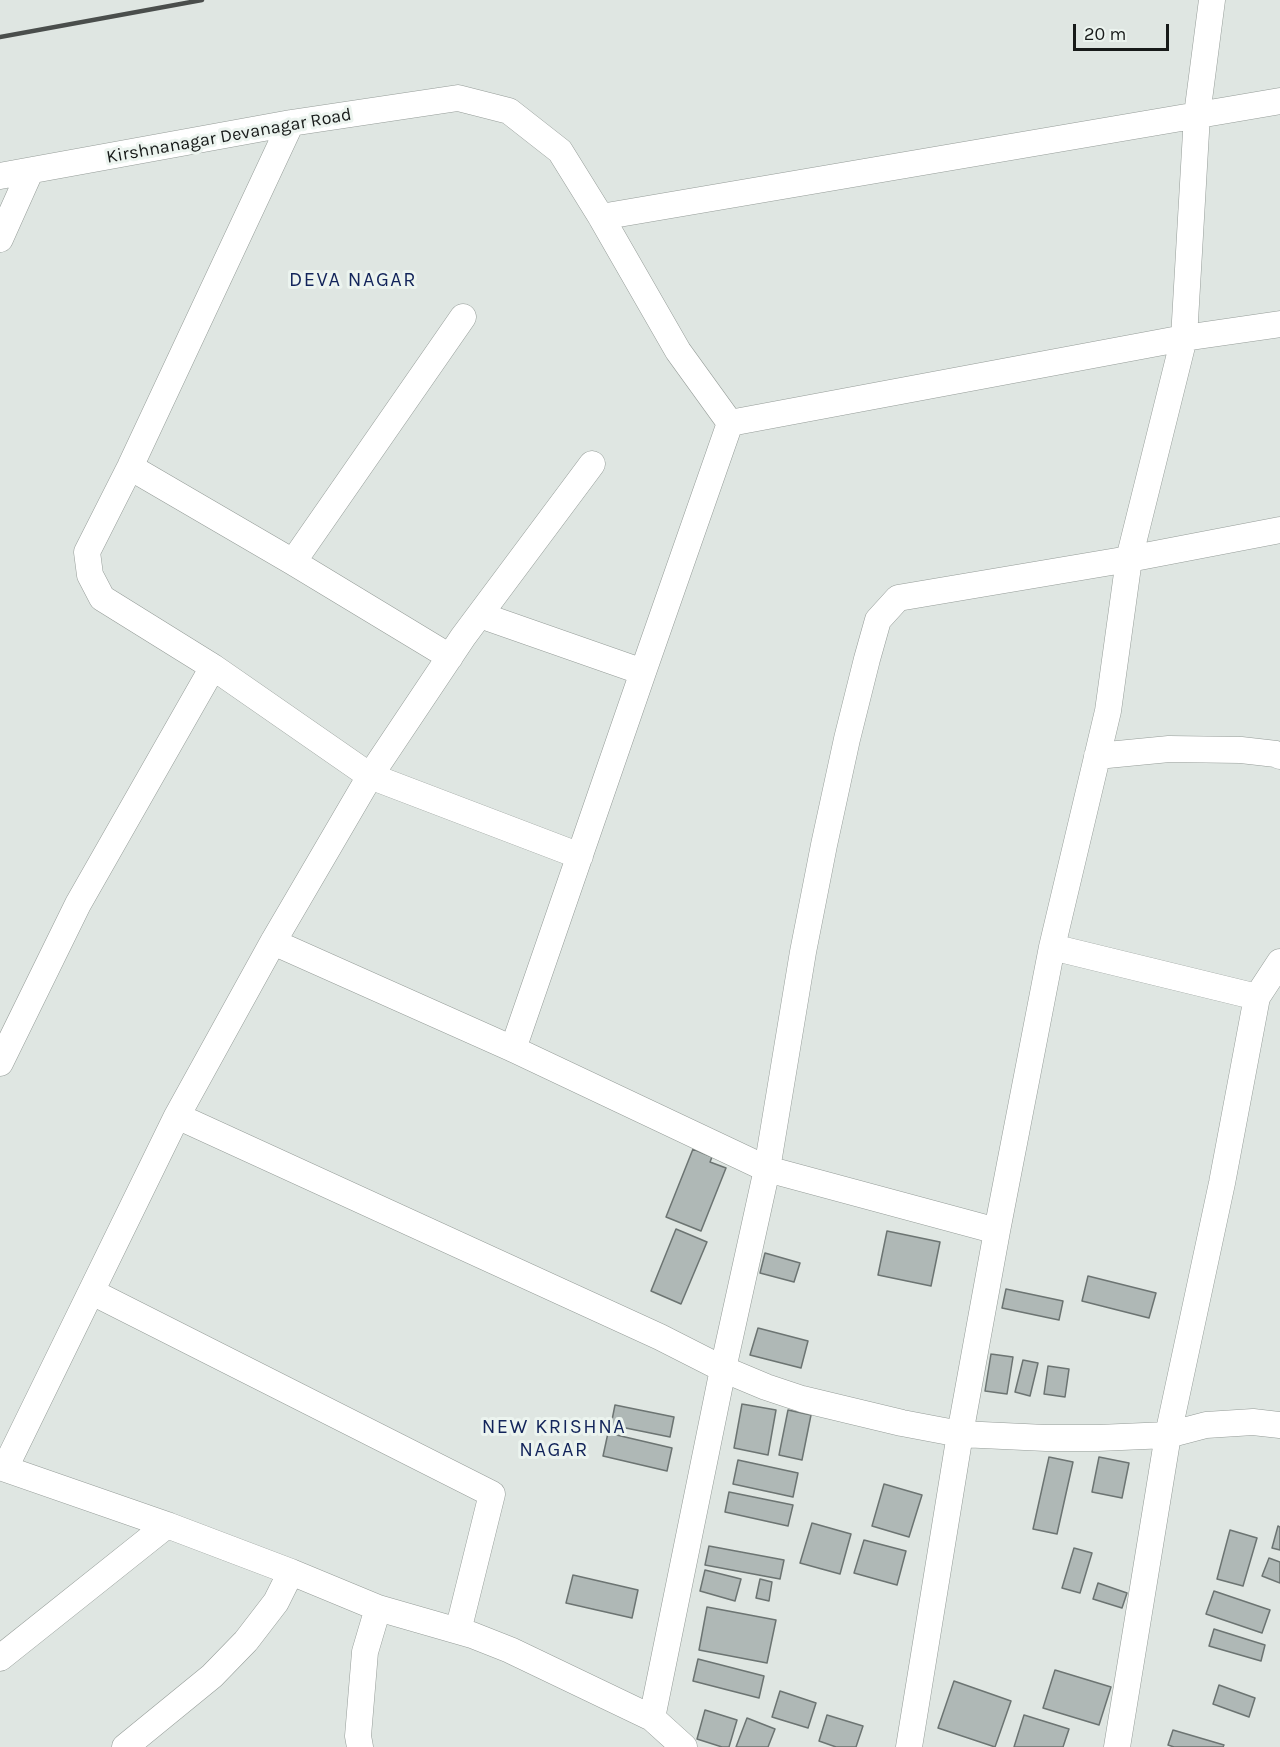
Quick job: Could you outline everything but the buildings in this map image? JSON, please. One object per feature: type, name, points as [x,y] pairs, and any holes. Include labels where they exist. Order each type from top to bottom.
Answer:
[{"type":"street","points":[[909,1747],[960,1434],[1052,947],[1108,711],[1129,559],[1184,338],[1197,114],[1212,0]]},
{"type":"street","name":"Kirshnanagar Devanagar Road","points":[[0,176],[291,123],[458,98],[509,111],[560,151],[602,217]]},
{"type":"street","points":[[730,423],[678,351],[602,217],[1280,101]]},
{"type":"street","points":[[291,123],[130,467],[87,552],[90,575],[102,598],[213,667],[370,776],[579,856]]},
{"type":"street","points":[[0,239],[30,172]]},
{"type":"street","points":[[293,562],[463,317]]},
{"type":"street","points":[[730,423],[1184,338],[1280,324]]},
{"type":"street","points":[[513,1049],[730,423]]},
{"type":"street","points":[[592,464],[450,657],[370,776],[273,942],[177,1116],[3,1468],[166,1524],[378,1608],[458,1631],[510,1650],[652,1718],[684,1747]]},
{"type":"street","points":[[130,467],[450,657]]},
{"type":"street","points":[[652,1718],[723,1369],[767,1169],[803,952],[824,845],[847,739],[878,620],[898,598],[1129,559],[1280,530]]},
{"type":"street","points":[[480,615],[643,672]]},
{"type":"street","points":[[0,1063],[78,904],[213,667]]},
{"type":"street","points":[[1097,756],[1169,749],[1241,750],[1276,753],[1280,756]]},
{"type":"street","points":[[273,942],[513,1049],[767,1169],[997,1231]]},
{"type":"street","points":[[1052,947],[1257,997]]},
{"type":"street","points":[[1117,1747],[1168,1435],[1222,1183],[1257,997],[1280,963]]},
{"type":"street","points":[[177,1116],[660,1337],[723,1369],[802,1399],[902,1423],[960,1434],[1046,1438],[1168,1435],[1206,1425],[1253,1422],[1280,1425]]},
{"type":"street","points":[[92,1292],[492,1494],[458,1631]]},
{"type":"street","points":[[3,1649],[166,1524]]},
{"type":"street","points":[[125,1747],[212,1676],[246,1641],[276,1602],[291,1572]]},
{"type":"street","points":[[360,1747],[358,1736],[365,1652],[378,1608]]},
{"type":"railway","points":[[0,37],[202,0]]},
{"type":"district","name":"DEVA NAGAR","points":[[353,280]]},
{"type":"district","name":"NEW KRISHNA NAGAR","points":[[554,1438]]}]
